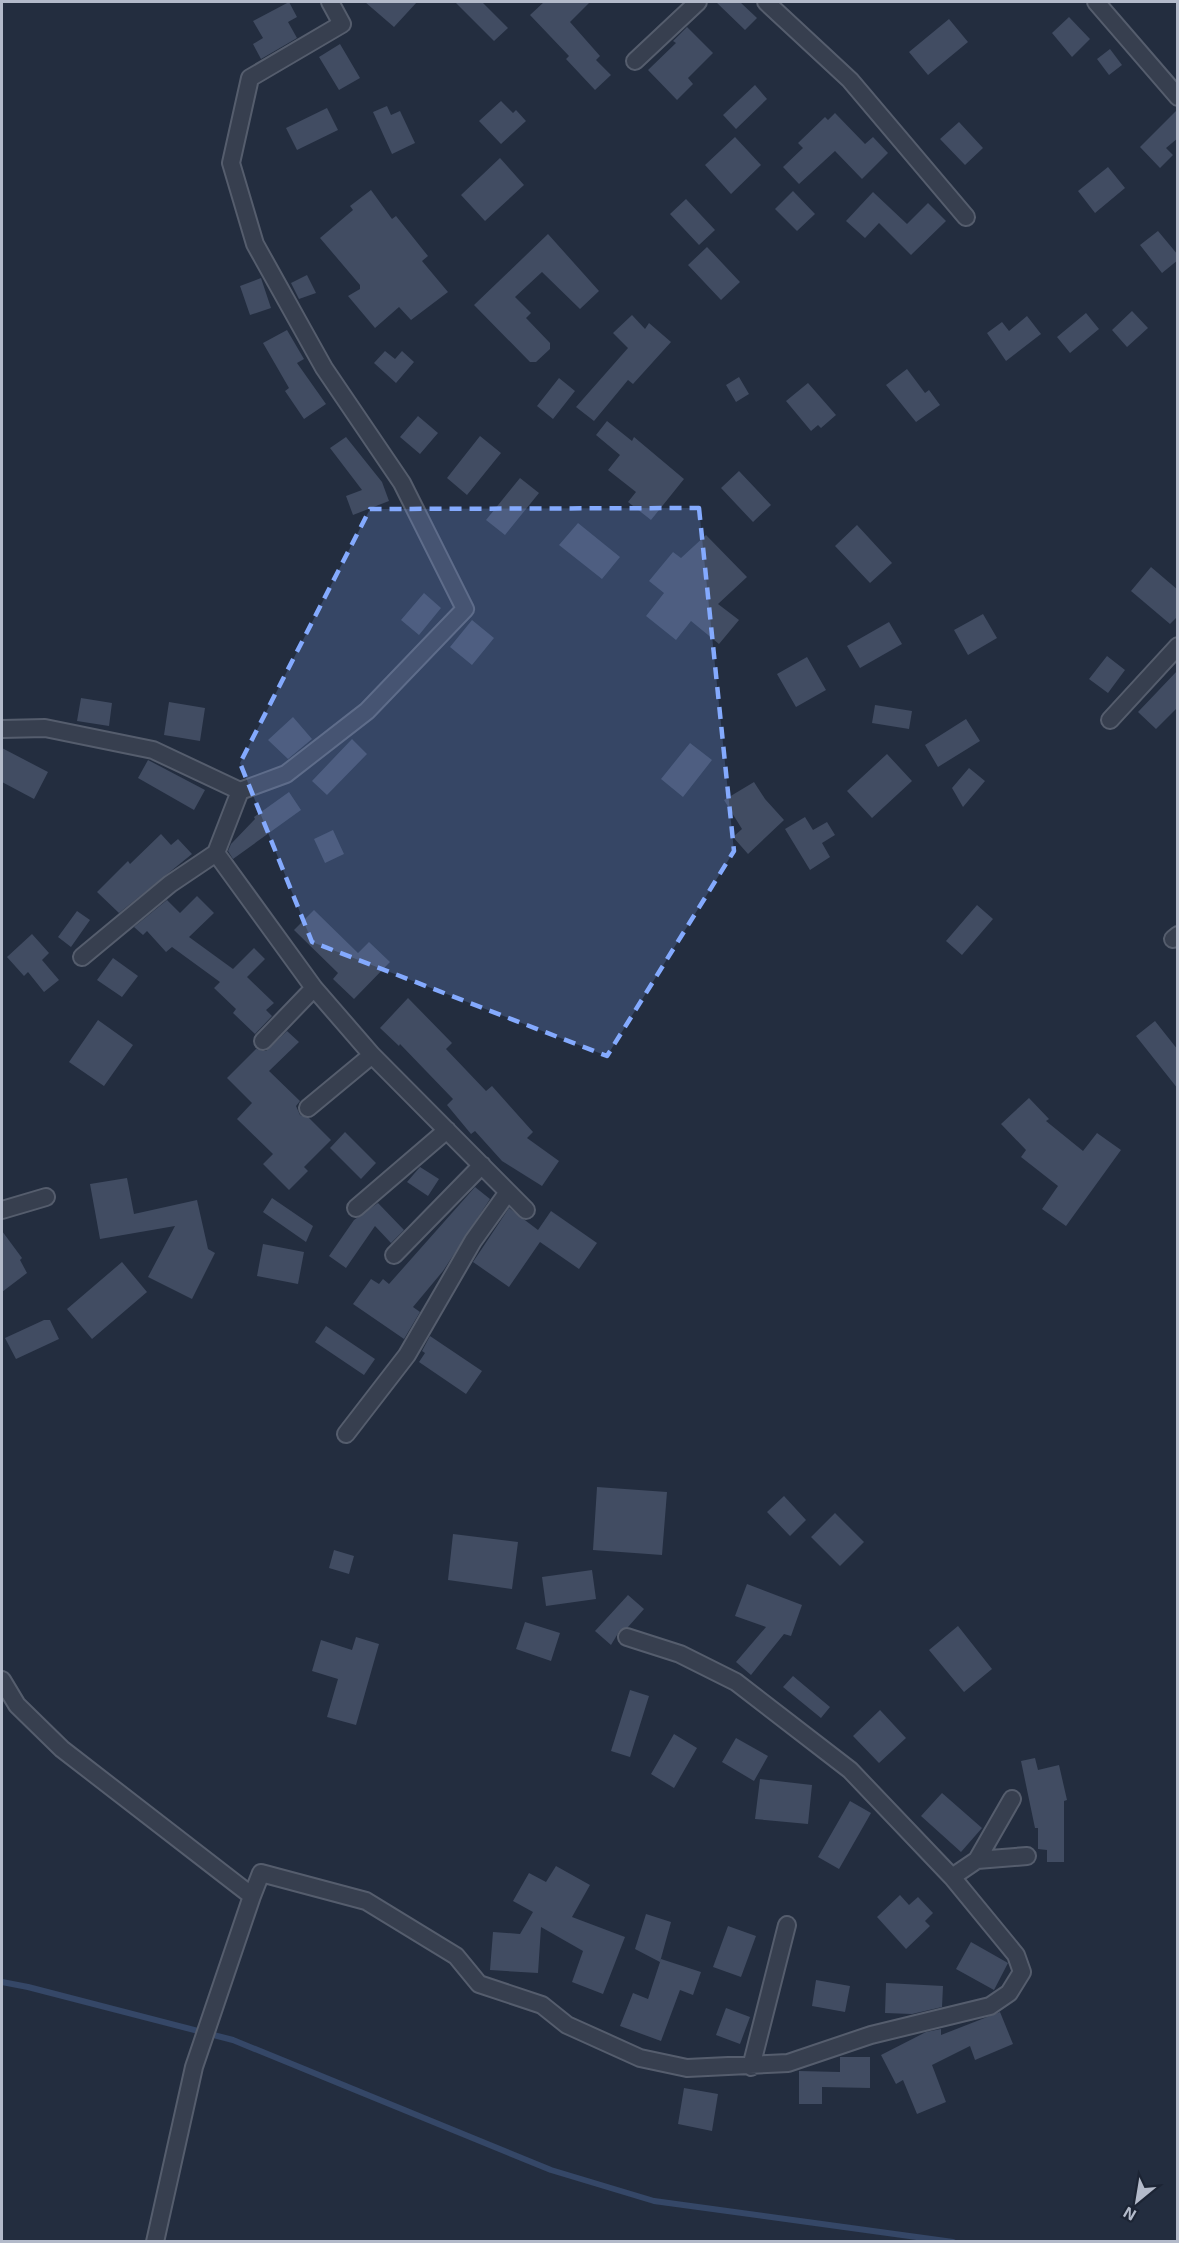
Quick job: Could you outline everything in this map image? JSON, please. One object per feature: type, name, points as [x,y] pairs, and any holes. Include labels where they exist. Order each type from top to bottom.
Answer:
[{"type":"street","points":[[2,729],[45,728],[153,750],[240,790],[286,774],[367,711],[465,609],[402,483],[324,368],[255,244],[231,163],[250,78],[342,24],[330,2]]},
{"type":"street","points":[[635,62],[698,2]]},
{"type":"street","points":[[766,2],[850,80],[966,217]]},
{"type":"street","points":[[1096,2],[1178,97]]},
{"type":"street","points":[[1110,720],[1178,646]]},
{"type":"street","points":[[82,957],[170,884],[216,853],[240,790]]},
{"type":"street","points":[[216,853],[314,988],[372,1054],[526,1210]]},
{"type":"street","points":[[263,1041],[314,988]]},
{"type":"street","points":[[308,1108],[372,1054]]},
{"type":"street","points":[[356,1208],[447,1130]]},
{"type":"street","points":[[394,1255],[482,1165]]},
{"type":"street","points":[[346,1434],[407,1355],[473,1241],[508,1192]]},
{"type":"street","points":[[2,1210],[46,1197]]},
{"type":"street","points":[[155,2241],[194,2067],[261,1873],[366,1900],[456,1956],[479,1984],[542,2005],[567,2025],[640,2058],[687,2068],[751,2067],[788,2063],[871,2035],[990,2006],[1009,1993],[1022,1972],[1016,1955],[952,1877],[850,1770],[736,1682],[680,1654],[627,1637]]},
{"type":"street","points":[[2,1680],[17,1705],[62,1749],[252,1896]]},
{"type":"street","points":[[952,1877],[977,1860],[1012,1799]]},
{"type":"street","points":[[977,1860],[1027,1856]]},
{"type":"street","points":[[751,2067],[788,1925]]},
{"type":"highlighted area","points":[[699,508],[734,851],[607,1056],[312,942],[240,763],[370,509]]},
{"type":"building","points":[[289,2],[297,17],[288,22],[297,38],[261,59],[253,44],[263,38],[253,21]]},
{"type":"building","points":[[365,2],[417,2],[394,27]]},
{"type":"building","points":[[455,2],[482,2],[508,28],[494,41]]},
{"type":"building","points":[[544,2],[590,2],[570,22],[600,56],[596,60],[611,75],[595,90],[566,59],[569,56],[530,15]]},
{"type":"building","points":[[716,2],[740,2],[757,18],[745,30]]},
{"type":"building","points":[[1069,17],[1090,39],[1072,57],[1052,33]]},
{"type":"building","points":[[949,19],[968,42],[928,75],[909,52]]},
{"type":"building","points":[[687,27],[713,53],[688,78],[693,84],[677,100],[648,70],[676,43],[673,41]]},
{"type":"building","points":[[340,44],[360,78],[339,90],[319,57]]},
{"type":"building","points":[[1110,49],[1122,65],[1109,75],[1097,59]]},
{"type":"building","points":[[755,85],[767,99],[736,129],[723,115]]},
{"type":"building","points":[[501,101],[513,113],[516,110],[526,121],[501,144],[479,121]]},
{"type":"building","points":[[387,106],[391,115],[400,111],[415,143],[392,154],[373,112]]},
{"type":"building","points":[[327,108],[338,130],[297,150],[286,128]]},
{"type":"building","points":[[1178,109],[1178,138],[1166,148],[1173,155],[1160,168],[1140,147]]},
{"type":"building","points":[[835,113],[865,144],[873,137],[888,153],[862,179],[835,151],[799,184],[783,167],[803,148],[798,143],[825,117],[828,120]]},
{"type":"building","points":[[959,122],[983,148],[965,165],[940,139]]},
{"type":"building","points":[[735,137],[761,165],[731,194],[705,165]]},
{"type":"building","points":[[500,158],[524,185],[485,221],[461,195]]},
{"type":"building","points":[[1108,167],[1125,188],[1095,213],[1078,191]]},
{"type":"building","points":[[371,190],[392,219],[396,216],[428,256],[422,261],[448,292],[411,320],[399,307],[375,328],[348,296],[360,289],[360,285],[320,238],[353,210],[350,206]]},
{"type":"building","points":[[793,191],[815,214],[797,231],[775,209]]},
{"type":"building","points":[[873,192],[907,224],[928,203],[946,221],[911,255],[879,223],[865,238],[846,221]]},
{"type":"building","points":[[686,199],[715,230],[699,245],[670,214]]},
{"type":"building","points":[[1158,231],[1178,255],[1178,260],[1162,273],[1140,245]]},
{"type":"building","points":[[548,234],[599,291],[580,309],[542,272],[515,297],[531,313],[526,318],[550,343],[550,349],[536,362],[530,362],[474,305]]},
{"type":"building","points":[[707,247],[740,282],[721,300],[688,265]]},
{"type":"building","points":[[307,275],[316,293],[299,299],[291,283]]},
{"type":"building","points":[[261,278],[271,308],[250,315],[240,286]]},
{"type":"building","points":[[1132,311],[1148,328],[1127,347],[1112,330]]},
{"type":"building","points":[[1086,313],[1099,329],[1070,353],[1057,337]]},
{"type":"building","points":[[632,315],[645,329],[649,323],[671,342],[633,384],[628,380],[594,421],[576,407],[628,348],[613,333]]},
{"type":"building","points":[[1027,316],[1041,334],[1006,361],[987,333],[1002,322],[1009,331]]},
{"type":"building","points":[[287,330],[304,359],[297,363],[326,404],[304,419],[285,391],[289,388],[263,343]]},
{"type":"building","points":[[385,351],[395,359],[402,351],[414,362],[396,383],[374,363]]},
{"type":"building","points":[[907,369],[925,393],[929,390],[940,405],[916,422],[886,385]]},
{"type":"building","points":[[739,377],[749,394],[736,402],[726,385]]},
{"type":"building","points":[[559,378],[575,391],[553,419],[537,406]]},
{"type":"building","points":[[808,383],[836,415],[821,428],[818,425],[811,431],[786,401]]},
{"type":"building","points":[[418,416],[438,433],[420,454],[400,437]]},
{"type":"building","points":[[607,421],[632,441],[634,437],[684,479],[651,520],[628,502],[636,492],[608,470],[620,455],[596,435]]},
{"type":"building","points":[[480,436],[501,453],[467,495],[447,478]]},
{"type":"building","points":[[346,437],[382,482],[389,501],[353,515],[346,496],[362,490],[330,448]]},
{"type":"building","points":[[739,471],[771,505],[753,522],[721,488]]},
{"type":"building","points":[[520,478],[539,493],[505,535],[486,520]]},
{"type":"building","points":[[578,523],[620,557],[602,579],[559,545]]},
{"type":"building","points":[[857,525],[892,563],[870,583],[835,546]]},
{"type":"building","points":[[706,535],[747,577],[718,604],[739,620],[719,644],[691,621],[676,640],[646,616],[664,593],[649,581],[673,552],[681,558]]},
{"type":"building","points":[[1151,567],[1178,590],[1178,616],[1170,624],[1131,591]]},
{"type":"building","points":[[424,593],[441,608],[419,635],[401,620]]},
{"type":"building","points":[[983,614],[997,638],[968,655],[954,630]]},
{"type":"building","points":[[472,620],[494,638],[472,665],[450,647]]},
{"type":"building","points":[[889,622],[902,644],[860,668],[847,646]]},
{"type":"building","points":[[1107,656],[1125,670],[1108,693],[1089,679]]},
{"type":"building","points":[[807,657],[826,690],[796,707],[777,674]]},
{"type":"building","points":[[1178,670],[1178,707],[1156,729],[1138,712]]},
{"type":"building","points":[[81,698],[112,703],[109,726],[77,721]]},
{"type":"building","points":[[169,702],[205,708],[200,741],[164,735]]},
{"type":"building","points":[[875,705],[912,711],[909,729],[872,723]]},
{"type":"building","points":[[293,717],[312,739],[288,759],[268,740]]},
{"type":"building","points":[[966,719],[980,741],[938,767],[925,745]]},
{"type":"building","points":[[352,739],[367,754],[327,795],[312,781]]},
{"type":"building","points":[[690,743],[712,760],[683,797],[661,779]]},
{"type":"building","points":[[2,748],[48,772],[34,799],[2,782]]},
{"type":"building","points":[[887,754],[912,781],[872,818],[847,791]]},
{"type":"building","points":[[148,760],[205,790],[194,810],[138,778]]},
{"type":"building","points":[[969,768],[985,781],[963,807],[952,788]]},
{"type":"building","points":[[754,782],[765,799],[784,820],[748,854],[733,837],[742,829],[724,800]]},
{"type":"building","points":[[289,792],[301,810],[233,859],[228,851],[231,844],[255,819],[254,817]]},
{"type":"building","points":[[805,817],[813,830],[827,822],[835,835],[822,843],[830,857],[810,870],[785,829]]},
{"type":"building","points":[[333,830],[344,854],[325,863],[314,839]]},
{"type":"building","points":[[161,834],[171,845],[178,839],[192,854],[119,913],[97,892],[128,861],[130,864]]},
{"type":"building","points":[[197,896],[214,913],[189,937],[233,969],[254,948],[265,959],[247,977],[274,1003],[266,1010],[272,1016],[255,1034],[233,1013],[236,1009],[214,988],[220,982],[172,947],[166,952],[147,931],[143,935],[134,927],[167,900],[180,913]]},
{"type":"building","points":[[977,905],[993,919],[962,955],[946,941]]},
{"type":"building","points":[[314,910],[358,953],[369,942],[390,962],[354,999],[333,979],[338,973],[294,930]]},
{"type":"building","points":[[77,911],[90,920],[71,947],[58,937]]},
{"type":"building","points":[[32,934],[49,953],[42,960],[59,980],[44,992],[28,972],[24,976],[7,957]]},
{"type":"building","points":[[113,958],[138,976],[122,997],[97,980]]},
{"type":"building","points":[[408,998],[452,1043],[446,1049],[486,1091],[492,1086],[533,1132],[527,1138],[559,1161],[542,1186],[502,1161],[475,1131],[471,1134],[447,1105],[453,1099],[400,1044],[399,1046],[380,1028]]},
{"type":"building","points":[[98,1020],[133,1045],[104,1086],[69,1062]]},
{"type":"building","points":[[1155,1021],[1178,1050],[1178,1089],[1136,1036]]},
{"type":"building","points":[[287,1031],[299,1042],[269,1071],[300,1101],[296,1106],[300,1115],[309,1118],[331,1140],[304,1167],[308,1171],[289,1190],[263,1164],[273,1154],[237,1119],[252,1103],[227,1078],[256,1049],[266,1051]]},
{"type":"building","points":[[1029,1098],[1049,1119],[1046,1121],[1083,1151],[1097,1133],[1121,1150],[1066,1226],[1042,1209],[1058,1186],[1021,1157],[1026,1150],[1001,1124]]},
{"type":"building","points":[[345,1132],[376,1163],[361,1179],[330,1148]]},
{"type":"building","points":[[420,1167],[439,1179],[428,1196],[407,1182]]},
{"type":"building","points":[[127,1178],[134,1214],[197,1200],[208,1249],[215,1253],[192,1299],[148,1277],[175,1226],[100,1239],[90,1184]]},
{"type":"building","points":[[475,1187],[490,1199],[443,1271],[413,1307],[420,1312],[404,1339],[353,1304],[371,1279],[379,1284],[383,1279],[389,1284]]},
{"type":"building","points":[[272,1198],[313,1226],[306,1242],[263,1212]]},
{"type":"building","points":[[378,1203],[404,1230],[391,1243],[375,1226],[346,1268],[329,1256],[354,1220]]},
{"type":"building","points":[[509,1208],[538,1230],[551,1211],[597,1243],[579,1269],[540,1242],[509,1287],[473,1262]]},
{"type":"building","points":[[2,1231],[22,1258],[20,1260],[27,1273],[2,1292]]},
{"type":"building","points":[[263,1244],[304,1252],[298,1284],[257,1276]]},
{"type":"building","points":[[122,1262],[147,1292],[92,1339],[67,1309]]},
{"type":"building","points":[[44,1320],[50,1320],[59,1339],[16,1359],[5,1338]]},
{"type":"building","points":[[326,1326],[375,1359],[364,1375],[315,1342]]},
{"type":"building","points":[[430,1336],[482,1371],[466,1394],[419,1362],[425,1353],[422,1351]]},
{"type":"building","points":[[597,1487],[667,1492],[662,1555],[593,1550]]},
{"type":"building","points":[[784,1496],[806,1520],[790,1536],[767,1512]]},
{"type":"building","points":[[835,1513],[864,1542],[840,1566],[811,1537]]},
{"type":"building","points":[[453,1534],[518,1542],[512,1589],[448,1580]]},
{"type":"building","points":[[334,1550],[354,1556],[349,1574],[329,1568]]},
{"type":"building","points":[[592,1570],[596,1599],[546,1606],[542,1577]]},
{"type":"building","points":[[747,1584],[802,1605],[791,1636],[784,1634],[751,1675],[736,1662],[766,1627],[735,1616]]},
{"type":"building","points":[[628,1595],[644,1609],[628,1627],[620,1630],[611,1645],[595,1631]]},
{"type":"building","points":[[525,1622],[560,1633],[551,1661],[516,1649]]},
{"type":"building","points":[[958,1626],[992,1669],[964,1692],[929,1650]]},
{"type":"building","points":[[356,1637],[379,1644],[356,1725],[327,1717],[338,1679],[312,1671],[321,1640],[352,1650]]},
{"type":"building","points":[[793,1676],[830,1707],[821,1718],[783,1687]]},
{"type":"building","points":[[630,1690],[649,1696],[630,1757],[611,1751]]},
{"type":"building","points":[[880,1710],[906,1738],[879,1763],[853,1736]]},
{"type":"building","points":[[674,1734],[697,1748],[674,1788],[651,1774]]},
{"type":"building","points":[[736,1738],[768,1756],[754,1781],[722,1762]]},
{"type":"building","points":[[1035,1758],[1038,1770],[1059,1765],[1067,1800],[1064,1801],[1064,1862],[1047,1862],[1047,1850],[1038,1849],[1038,1828],[1035,1828],[1021,1761]]},
{"type":"building","points":[[760,1779],[812,1785],[808,1824],[755,1819]]},
{"type":"building","points":[[942,1793],[982,1828],[961,1852],[921,1816]]},
{"type":"building","points":[[850,1801],[871,1813],[839,1869],[818,1857]]},
{"type":"building","points":[[556,1866],[590,1885],[572,1917],[625,1937],[603,1994],[572,1982],[583,1951],[541,1927],[538,1973],[490,1970],[493,1932],[520,1934],[533,1912],[513,1901],[529,1873],[546,1882]]},
{"type":"building","points":[[900,1895],[909,1905],[918,1897],[933,1913],[925,1921],[930,1926],[906,1949],[877,1917]]},
{"type":"building","points":[[646,1914],[671,1922],[660,1962],[635,1949]]},
{"type":"building","points":[[728,1926],[756,1936],[741,1977],[713,1967]]},
{"type":"building","points":[[971,1942],[1008,1963],[994,1990],[956,1969]]},
{"type":"building","points":[[661,1959],[701,1972],[693,1995],[680,1990],[661,2041],[620,2026],[633,1993],[648,1999]]},
{"type":"building","points":[[816,1980],[850,1986],[845,2012],[812,2006]]},
{"type":"building","points":[[886,1983],[943,1986],[942,2007],[912,2014],[885,2013]]},
{"type":"building","points":[[726,2008],[750,2017],[740,2044],[716,2035]]},
{"type":"building","points":[[1000,2012],[1013,2044],[975,2060],[970,2046],[932,2065],[946,2102],[917,2114],[903,2080],[896,2084],[881,2055],[926,2032],[941,2029],[941,2035]]},
{"type":"building","points":[[840,2057],[870,2057],[870,2088],[822,2087],[822,2104],[799,2104],[799,2071],[840,2072]]},
{"type":"building","points":[[684,2088],[718,2094],[712,2131],[678,2124]]},
{"type":"waterway","points":[[2,1982],[233,2040],[551,2170],[654,2201],[953,2242]]}]
